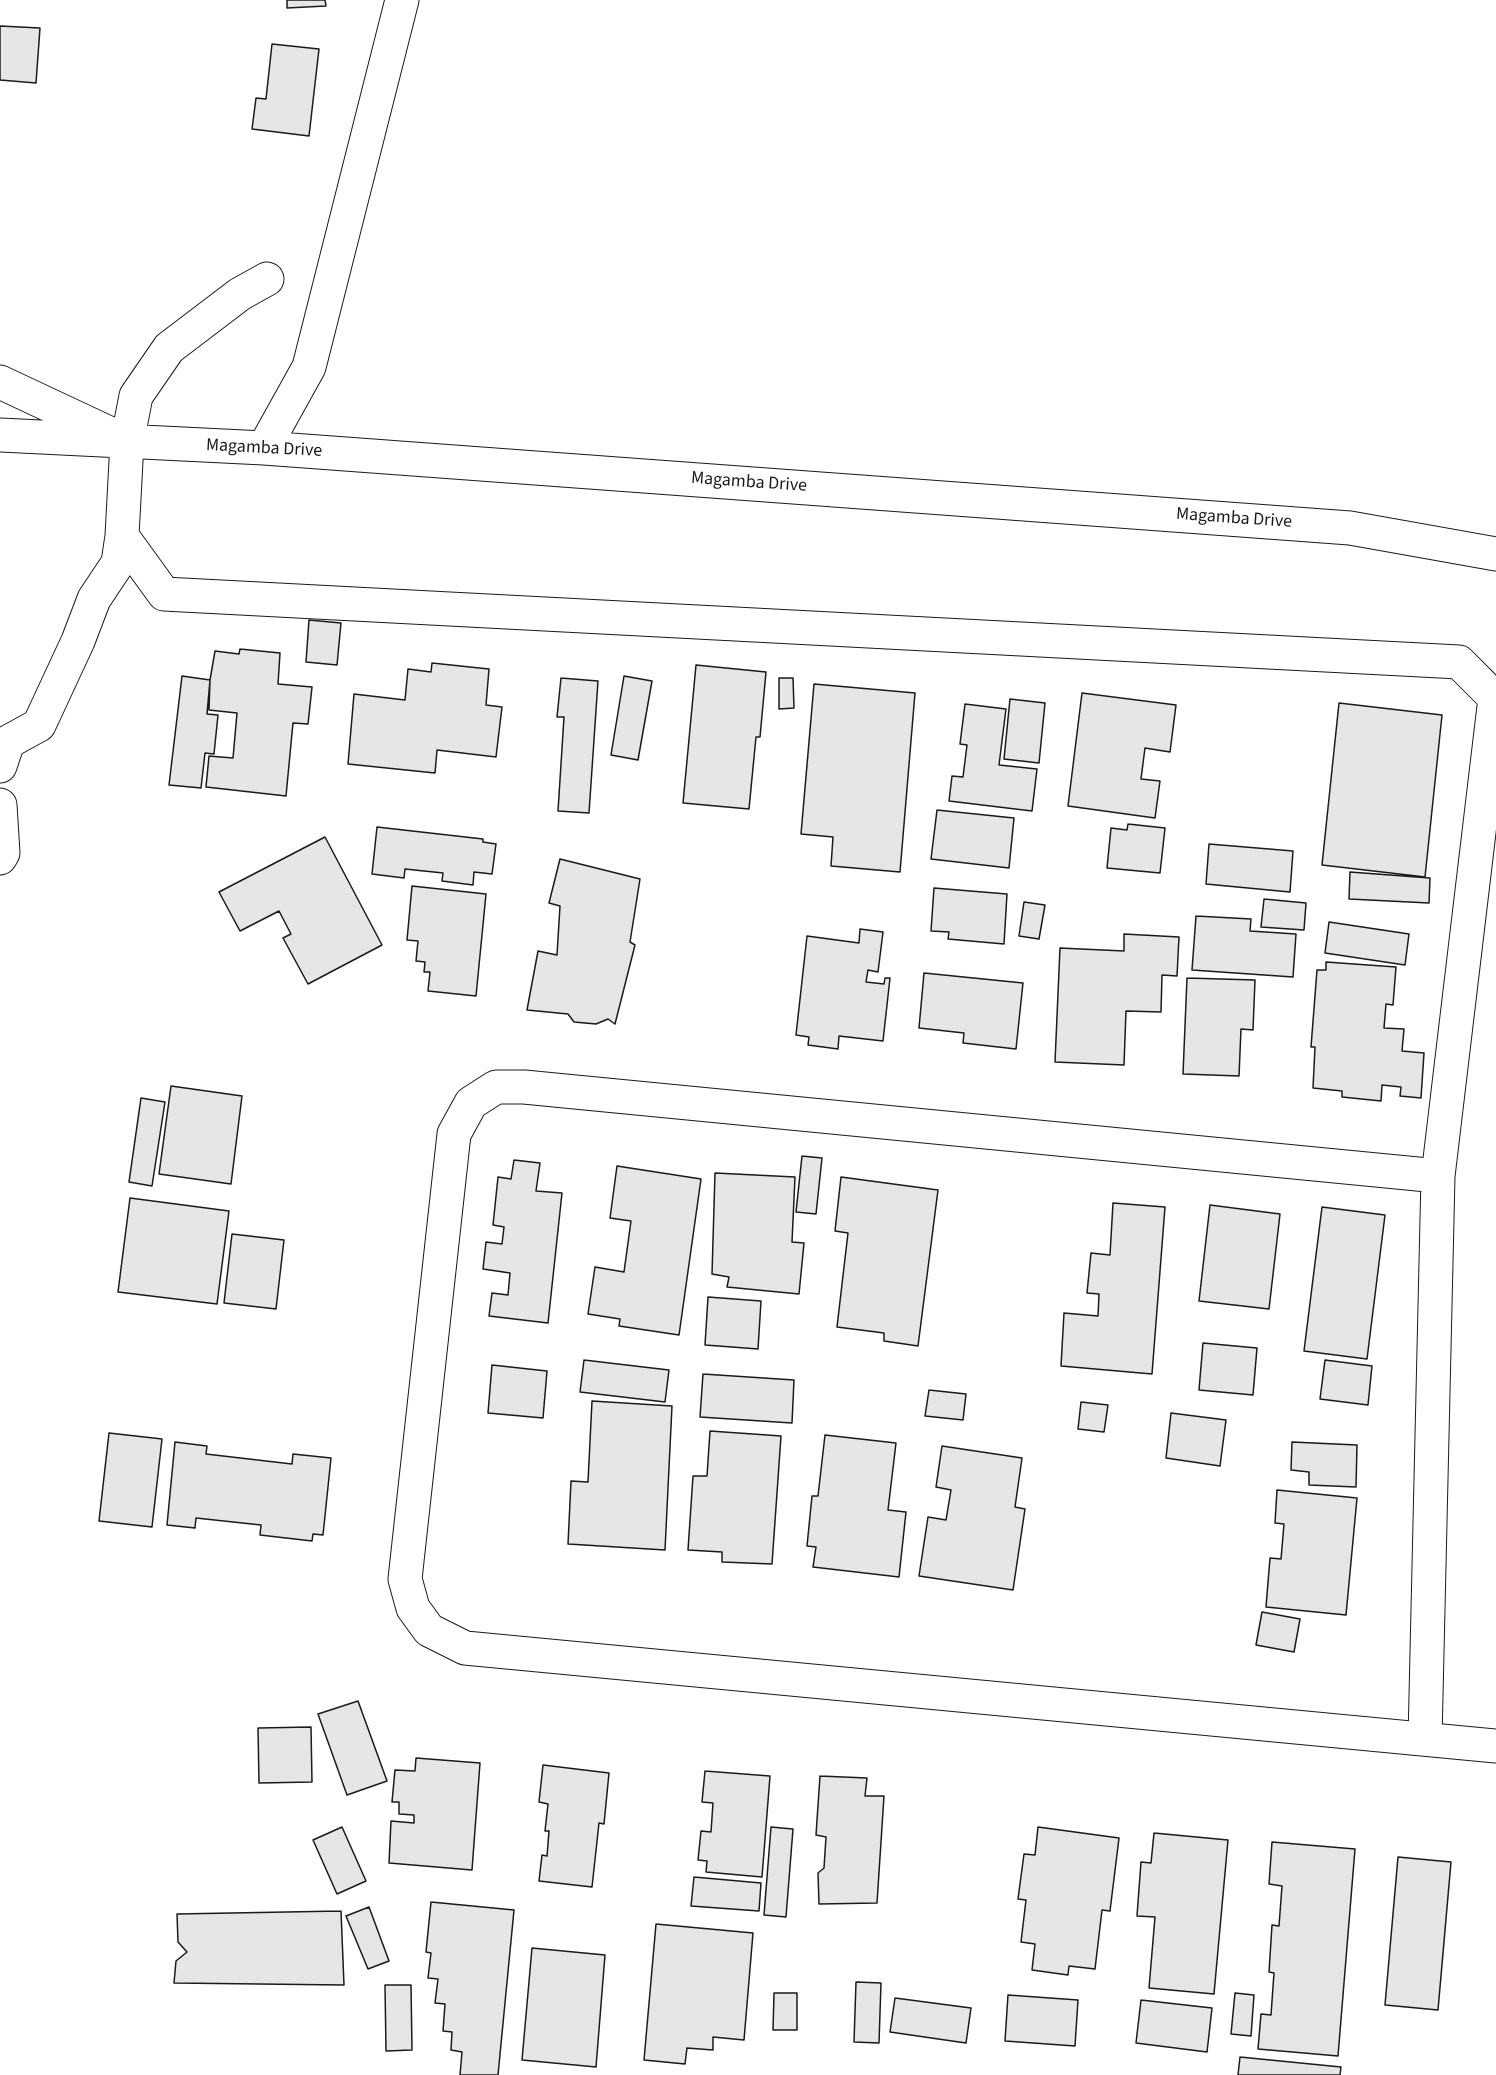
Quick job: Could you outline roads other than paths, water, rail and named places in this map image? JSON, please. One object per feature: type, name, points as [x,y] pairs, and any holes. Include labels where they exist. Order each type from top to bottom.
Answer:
[{"type":"street","points":[[264,448],[309,367],[402,0]]},
{"type":"street","points":[[0,766],[8,742],[39,725],[78,641],[94,599],[118,563],[122,536],[126,442],[136,396],[169,348],[240,294],[267,279]]},
{"type":"street","points":[[0,382],[126,442]]},
{"type":"street","name":"Magamba Drive","points":[[0,435],[264,448],[1350,528],[1496,554]]},
{"type":"street","points":[[122,536],[164,594],[1459,662],[1495,698],[1438,1176],[1425,1738]]},
{"type":"street","points":[[0,805],[3,853],[0,858]]},
{"type":"street","points":[[1438,1176],[524,1087],[496,1087],[471,1103],[454,1134],[405,1579],[413,1608],[429,1630],[465,1648],[1496,1746]]}]
